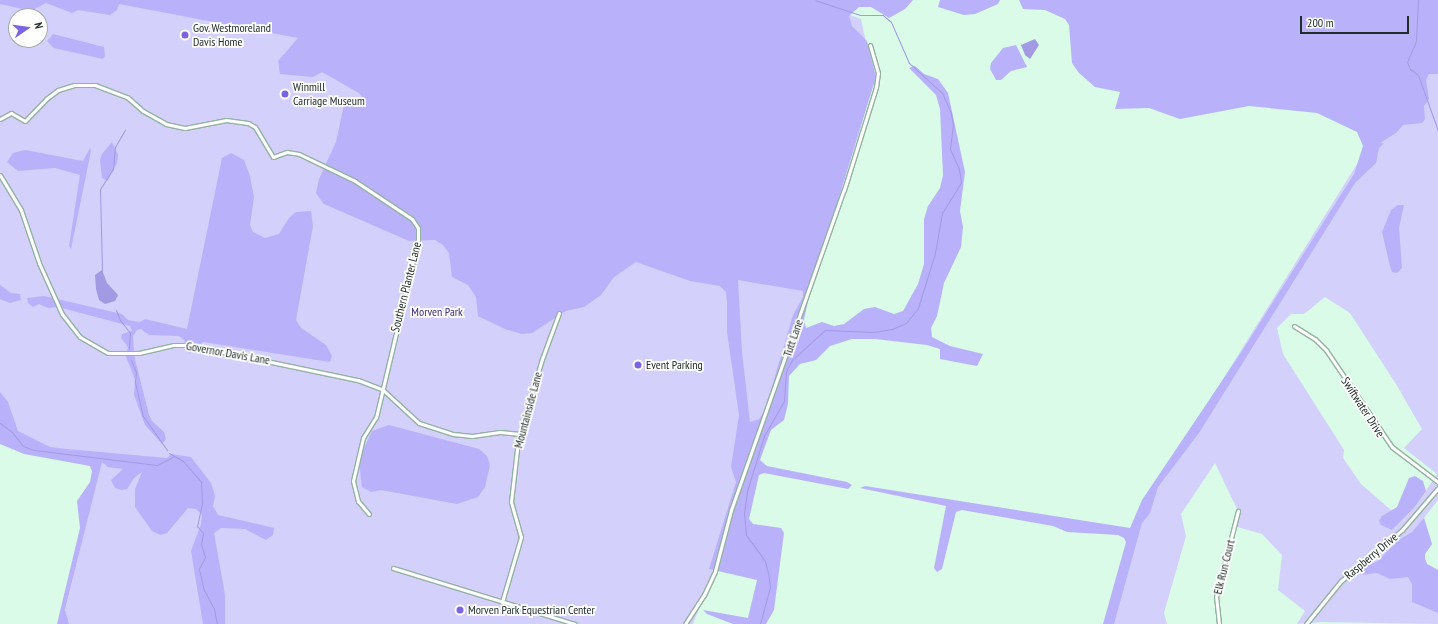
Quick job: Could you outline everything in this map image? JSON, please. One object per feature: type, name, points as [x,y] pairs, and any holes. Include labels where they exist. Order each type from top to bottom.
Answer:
[{"type":"street","name":"Tutt Lane","points":[[685,624],[704,595],[715,572],[731,510],[846,184],[876,88],[878,73],[870,46]]},
{"type":"street","name":"Southern Planter Lane","points":[[0,119],[11,113],[25,121],[46,99],[67,86],[84,84],[105,88],[127,97],[147,114],[166,124],[185,128],[226,120],[248,123],[255,127],[273,157],[287,152],[299,154],[355,181],[412,219],[418,228],[418,240],[376,417],[363,438],[353,481],[358,501],[369,514]]},
{"type":"street","name":"Governor Davis Lane","points":[[0,175],[23,216],[38,263],[62,314],[80,337],[108,354],[121,354],[174,345],[190,345],[346,376],[382,389],[411,417],[428,426],[464,436],[500,432],[520,434]]},
{"type":"street","name":"Mountainside Lane","points":[[502,602],[521,537],[511,502],[520,434],[559,313]]},
{"type":"street","name":"Swiftwater Drive","points":[[1294,326],[1314,338],[1326,350],[1392,447],[1438,482]]},
{"type":"street","name":"Raspberry Drive","points":[[1306,624],[1337,585],[1402,530],[1438,488]]},
{"type":"street","name":"Elk Run Court","points":[[1219,624],[1216,597],[1238,511]]},
{"type":"street","points":[[393,568],[575,624]]},
{"type":"green space","name":"Morven Park","points":[[0,0],[823,0],[837,10],[861,19],[874,80],[720,555],[693,624],[62,624],[101,462],[0,443]]},
{"type":"green space","points":[[1428,50],[1438,50],[1438,500],[1424,518],[1432,544],[1425,554],[1425,559],[1427,564],[1438,570],[1438,624],[1321,622],[1297,624],[1305,611],[1278,590],[1282,555],[1262,534],[1234,526],[1238,511],[1215,463],[1181,514],[1186,536],[1164,613],[1167,624],[1107,624],[1141,511]],"holes":[[[1325,297],[1350,313],[1396,384],[1422,429],[1404,448],[1437,474],[1414,508],[1392,530],[1382,516],[1392,511],[1361,484],[1343,458],[1344,450],[1283,354],[1277,328],[1291,314],[1304,314]]]},
{"type":"shaded area","points":[[0,0],[913,0],[905,9],[889,18],[871,7],[859,7],[849,16],[852,26],[867,41],[876,77],[810,292],[804,320],[806,328],[822,322],[834,326],[844,324],[864,309],[875,307],[894,314],[903,311],[918,284],[924,264],[924,219],[928,206],[940,188],[943,175],[940,109],[936,95],[909,68],[915,66],[924,74],[938,79],[948,93],[965,172],[960,211],[963,227],[961,247],[944,283],[937,316],[931,328],[932,337],[950,346],[983,354],[977,366],[940,359],[940,349],[927,345],[875,339],[852,339],[830,346],[816,360],[800,364],[789,376],[788,404],[784,420],[771,430],[760,460],[767,466],[847,482],[852,485],[848,489],[764,473],[759,475],[749,519],[753,524],[781,528],[784,533],[774,610],[766,624],[733,624],[707,614],[703,610],[748,618],[757,580],[709,569],[736,482],[731,467],[739,415],[727,332],[726,292],[720,286],[690,281],[636,262],[614,277],[601,295],[584,307],[566,311],[532,333],[522,334],[505,329],[478,316],[476,297],[468,285],[452,277],[449,253],[443,245],[435,240],[409,241],[324,204],[320,199],[316,193],[319,179],[336,142],[344,105],[364,100],[359,93],[322,72],[313,77],[280,74],[278,61],[298,38],[119,4],[117,10],[110,15],[78,10],[72,13],[46,3],[37,8],[18,8],[0,4]],"holes":[[[738,280],[803,291],[803,297],[793,315],[765,410],[759,419],[750,422],[742,352]]]},
{"type":"shaded area","points":[[940,0],[1000,0],[998,4],[975,14],[964,15],[938,7]]},
{"type":"shaded area","points":[[1019,0],[1438,0],[1438,74],[1429,74],[1426,80],[1429,99],[1424,106],[1425,119],[1422,123],[1403,125],[1396,133],[1380,143],[1384,143],[1379,148],[1376,163],[1355,183],[1199,433],[1158,487],[1150,513],[1142,523],[1114,624],[1103,624],[1126,542],[1124,538],[1118,535],[1067,532],[1053,526],[962,510],[956,512],[942,569],[937,572],[934,568],[946,506],[860,488],[865,486],[1130,528],[1142,500],[1242,351],[1354,174],[1363,146],[1357,132],[1317,113],[1249,106],[1180,119],[1149,108],[1115,109],[1120,92],[1095,87],[1079,73],[1072,63],[1069,25],[1065,19],[1045,10],[1023,9]]},
{"type":"shaded area","points":[[53,34],[104,47],[105,56],[103,59],[54,48],[48,42]]},
{"type":"shaded area","points":[[1035,39],[1039,45],[1030,59],[1025,55],[1021,45]]},
{"type":"shaded area","points":[[1016,45],[1027,67],[1011,71],[1001,80],[996,80],[990,69],[991,63],[1003,48]]},
{"type":"shaded area","points":[[112,142],[118,155],[117,163],[107,181],[102,178],[100,160],[102,154]]},
{"type":"shaded area","points":[[90,148],[91,151],[71,249],[69,246],[80,175],[55,168],[18,171],[7,162],[13,153],[25,150],[83,161]]},
{"type":"shaded area","points":[[231,153],[244,160],[250,176],[254,197],[250,225],[253,232],[265,238],[279,234],[289,218],[296,212],[311,211],[313,226],[296,320],[301,328],[326,345],[332,356],[330,362],[203,342],[189,354],[184,340],[179,336],[149,335],[141,329],[137,330],[133,336],[134,355],[149,415],[152,421],[164,432],[166,439],[162,444],[145,425],[134,395],[135,379],[126,357],[128,347],[121,338],[122,334],[132,331],[130,326],[58,307],[48,308],[39,304],[33,307],[28,303],[27,298],[44,296],[122,314],[128,320],[140,322],[145,319],[187,329],[222,158]]},
{"type":"shaded area","points":[[1398,205],[1404,205],[1399,228],[1402,268],[1397,273],[1392,272],[1382,232],[1391,210]]},
{"type":"shaded area","points":[[102,270],[107,283],[118,295],[115,301],[105,304],[99,300],[96,289],[95,275]]},
{"type":"shaded area","points":[[0,285],[11,293],[20,294],[21,300],[10,303],[0,299]]},
{"type":"shaded area","points":[[0,392],[8,402],[18,431],[50,447],[167,458],[171,454],[191,457],[211,483],[215,496],[213,506],[218,515],[274,528],[273,535],[266,540],[245,529],[221,528],[214,533],[225,595],[225,624],[203,624],[191,551],[201,524],[202,515],[196,509],[188,508],[167,533],[160,535],[152,531],[135,507],[135,489],[142,472],[134,478],[127,489],[122,490],[115,488],[111,480],[123,469],[108,467],[102,462],[65,610],[69,624],[57,624],[80,528],[77,501],[90,482],[92,471],[90,466],[24,454],[0,444]]},
{"type":"shaded area","points":[[389,425],[479,449],[487,456],[490,465],[485,487],[478,497],[457,504],[381,490],[371,492],[362,487],[359,463],[364,448],[372,431]]},
{"type":"shaded area","points":[[1415,476],[1423,481],[1426,491],[1414,508],[1392,530],[1381,525],[1379,521],[1382,516],[1397,507],[1409,478]]},
{"type":"shaded area","points":[[1424,518],[1432,544],[1425,554],[1425,559],[1427,564],[1438,570],[1438,613],[1412,602],[1412,584],[1408,577],[1390,579],[1377,573],[1361,575],[1365,567],[1378,561],[1397,541],[1412,532]]},
{"type":"waterway","points":[[760,624],[770,587],[768,573],[765,561],[746,535],[744,513],[747,491],[764,436],[784,401],[786,371],[792,360],[825,330],[873,332],[892,329],[906,323],[918,308],[935,253],[942,213],[961,182],[959,169],[950,149],[953,126],[951,113],[942,93],[909,63],[891,22],[883,15],[860,15],[815,0]]},
{"type":"waterway","points":[[1418,0],[1416,41],[1407,62],[1410,69],[1418,75],[1438,131]]},
{"type":"waterway","points":[[102,271],[100,189],[113,169],[115,147],[125,130]]},
{"type":"waterway","points":[[116,310],[120,320],[130,333],[129,349]]},
{"type":"waterway","points":[[131,360],[136,372],[135,382],[143,416],[167,450]]},
{"type":"waterway","points":[[0,423],[12,432],[23,446],[34,450],[157,465],[173,457]]},
{"type":"waterway","points":[[169,453],[183,461],[201,482],[202,503],[197,526],[203,533],[201,544],[205,557],[199,569],[204,590],[214,609],[217,624]]},
{"type":"place","name":"Gov. Westmoreland Davis Home","points":[[185,35]]},
{"type":"place","name":"Winmill Carriage Museum","points":[[285,94]]},
{"type":"place","name":"Event Parking","points":[[638,365]]},
{"type":"place","name":"Morven Park Equestrian Center","points":[[460,610]]}]
